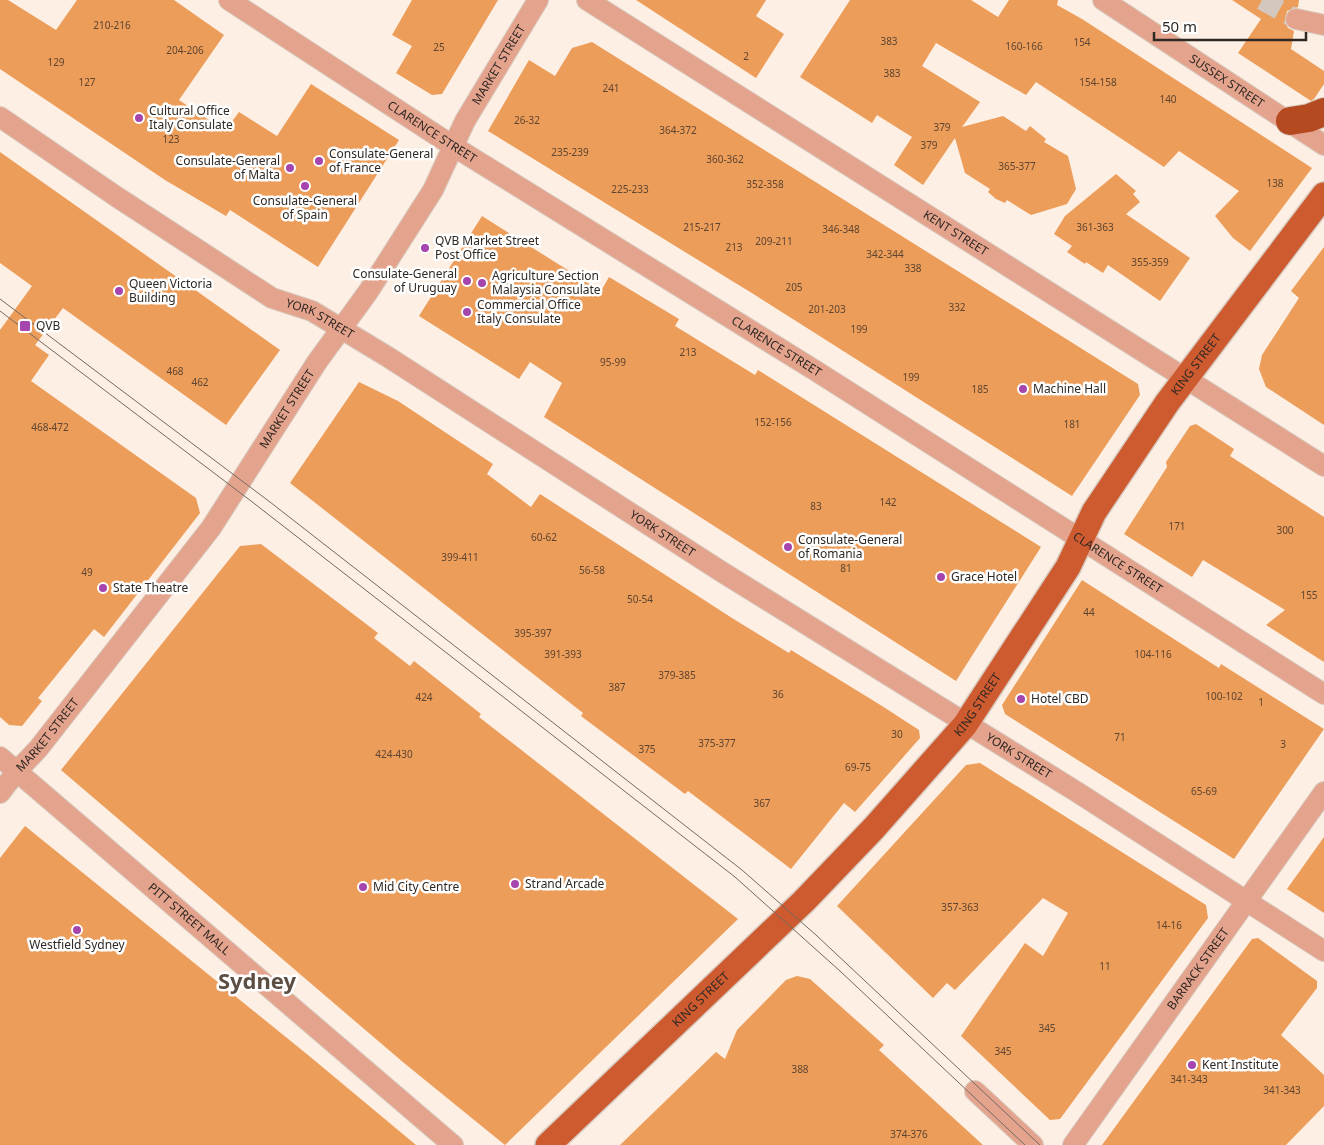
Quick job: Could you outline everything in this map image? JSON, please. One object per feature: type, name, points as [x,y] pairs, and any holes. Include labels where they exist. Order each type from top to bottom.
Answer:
[{"type":"highway","points":[[1290,120],[1309,118],[1324,112]]},
{"type":"main road","name":"KING STREET","points":[[548,1145],[804,902],[874,828],[965,725],[1068,567],[1094,512],[1185,378],[1324,195]]},
{"type":"street","name":"CLARENCE STREET","points":[[229,0],[453,146],[713,307],[1324,694]]},
{"type":"street","name":"MARKET STREET","points":[[0,793],[17,771],[38,749],[211,528],[317,362],[368,292],[433,190],[468,116],[538,0]]},
{"type":"street","name":"KENT STREET","points":[[587,0],[1324,466]]},
{"type":"street","name":"SUSSEX STREET","points":[[1103,0],[1290,120],[1324,144]]},
{"type":"street","points":[[1296,19],[1324,25]]},
{"type":"street","name":"YORK STREET","points":[[0,117],[117,197],[272,298],[312,311],[341,328],[965,725],[1077,792],[1245,902],[1324,951]]},
{"type":"street","name":"PITT STREET MALL","points":[[0,757],[453,1145]]},
{"type":"street","name":"BARRACK STREET","points":[[1073,1145],[1324,792]]},
{"type":"street","points":[[975,1091],[1033,1145]]},
{"type":"building","points":[[0,0],[8,0],[56,30],[77,0],[174,0],[224,35],[179,100],[225,131],[239,112],[277,136],[311,84],[399,140],[318,267],[230,210],[226,216],[165,180],[0,69]]},
{"type":"building","points":[[412,0],[498,0],[442,94],[432,95],[396,73],[412,46],[392,35]]},
{"type":"building","points":[[636,0],[766,0],[756,16],[784,34],[756,78]]},
{"type":"building","points":[[850,0],[971,0],[998,17],[1009,0],[1058,0],[1057,5],[1082,19],[1312,168],[1250,251],[1233,238],[1215,216],[1239,191],[1179,151],[1164,167],[1036,82],[1026,95],[936,43],[922,66],[980,102],[962,127],[1003,116],[1026,131],[1030,126],[1046,139],[1044,142],[1068,156],[1076,189],[1067,204],[1031,215],[1007,200],[1005,203],[996,199],[988,192],[990,189],[965,173],[955,138],[923,185],[894,165],[912,137],[877,115],[872,123],[800,77]]},
{"type":"building","points":[[1232,0],[1299,0],[1298,7],[1287,11],[1285,22],[1288,28],[1294,31],[1291,49],[1324,71],[1324,84],[1314,99],[1311,101],[1238,53],[1261,19]]},
{"type":"building","points":[[592,42],[1138,384],[1140,395],[1072,496],[755,295],[488,131],[529,60],[555,76],[572,48]]},
{"type":"building","points":[[0,152],[280,350],[226,425],[63,308],[35,345],[49,355],[31,381],[196,498],[200,513],[104,637],[94,629],[38,698],[42,701],[22,726],[9,725],[0,717],[0,330],[32,286],[0,263]]},
{"type":"building","points":[[1116,174],[1136,191],[1133,194],[1140,202],[1126,214],[1190,258],[1160,301],[1108,265],[1103,273],[1086,262],[1085,264],[1067,252],[1072,246],[1054,234],[1065,216]]},
{"type":"building","points":[[482,216],[601,291],[609,277],[679,319],[675,326],[755,375],[758,370],[1041,547],[956,681],[544,417],[562,383],[530,362],[519,379],[419,316]]},
{"type":"building","points":[[1324,247],[1324,425],[1266,387],[1259,369],[1262,355],[1299,298],[1291,291]]},
{"type":"building","points":[[359,382],[398,401],[493,464],[487,474],[531,507],[540,494],[732,618],[789,653],[791,650],[882,706],[919,730],[920,738],[855,812],[844,803],[791,869],[688,791],[685,794],[581,716],[583,713],[290,483]]},
{"type":"building","points":[[1196,424],[1234,449],[1230,456],[1324,517],[1324,662],[1266,625],[1285,610],[1203,560],[1192,577],[1124,534],[1167,467],[1166,462],[1190,426]]},
{"type":"building","points":[[261,544],[378,633],[374,638],[410,666],[414,661],[481,714],[479,717],[738,919],[505,1145],[404,1063],[61,770],[240,546]]},
{"type":"building","points":[[1082,580],[1219,668],[1221,664],[1324,729],[1234,859],[1005,714],[1002,705]]},
{"type":"building","points":[[980,763],[1206,905],[1208,918],[1060,1119],[1050,1120],[961,1036],[1025,943],[1043,956],[1068,913],[1043,898],[955,990],[947,983],[933,998],[837,906],[966,765]]},
{"type":"building","name":"Westfield Sydney","points":[[25,826],[416,1145],[0,1145],[0,858]]},
{"type":"building","points":[[1324,837],[1324,913],[1287,889]]},
{"type":"building","points":[[1258,938],[1317,981],[1317,988],[1281,1035],[1324,1075],[1324,1106],[1286,1145],[1102,1145],[1252,939]]},
{"type":"building","points":[[797,976],[810,979],[884,1045],[879,1050],[983,1145],[620,1145],[716,1052],[725,1059],[737,1030],[786,980]]},
{"type":"tunnel","points":[[1262,0],[1296,19]]},
{"type":"tram line","points":[[0,299],[270,502],[742,870],[816,935],[1040,1145]]},
{"type":"tram line","points":[[0,311],[251,501],[735,877],[840,971],[1025,1145]]},
{"type":"place","name":"Cultural Office Italy Consulate","points":[[139,118]]},
{"type":"place","name":"Consulate-General of France","points":[[319,161]]},
{"type":"place","name":"Consulate-General of Malta","points":[[290,168]]},
{"type":"place","name":"Consulate-General of Spain","points":[[305,186]]},
{"type":"place","name":"QVB Market Street Post Office","points":[[425,248]]},
{"type":"place","name":"Consulate-General of Uruguay","points":[[467,281]]},
{"type":"place","name":"Agriculture Section Malaysia Consulate","points":[[482,283]]},
{"type":"place","name":"Queen Victoria Building","points":[[119,291]]},
{"type":"place","name":"Commercial Office Italy Consulate","points":[[467,312]]},
{"type":"place","name":"QVB","points":[[25,326]]},
{"type":"place","name":"Machine Hall","points":[[1023,389]]},
{"type":"place","name":"Consulate-General of Romania","points":[[788,547]]},
{"type":"place","name":"Grace Hotel","points":[[941,577]]},
{"type":"place","name":"State Theatre","points":[[103,588]]},
{"type":"place","name":"Hotel CBD","points":[[1021,699]]},
{"type":"place","name":"Strand Arcade","points":[[515,884]]},
{"type":"place","name":"Mid City Centre","points":[[363,887]]},
{"type":"place","name":"Westfield Sydney","points":[[77,930]]},
{"type":"place","name":"Kent Institute","points":[[1192,1065]]},
{"type":"district","name":"Sydney","points":[[257,981]]}]
